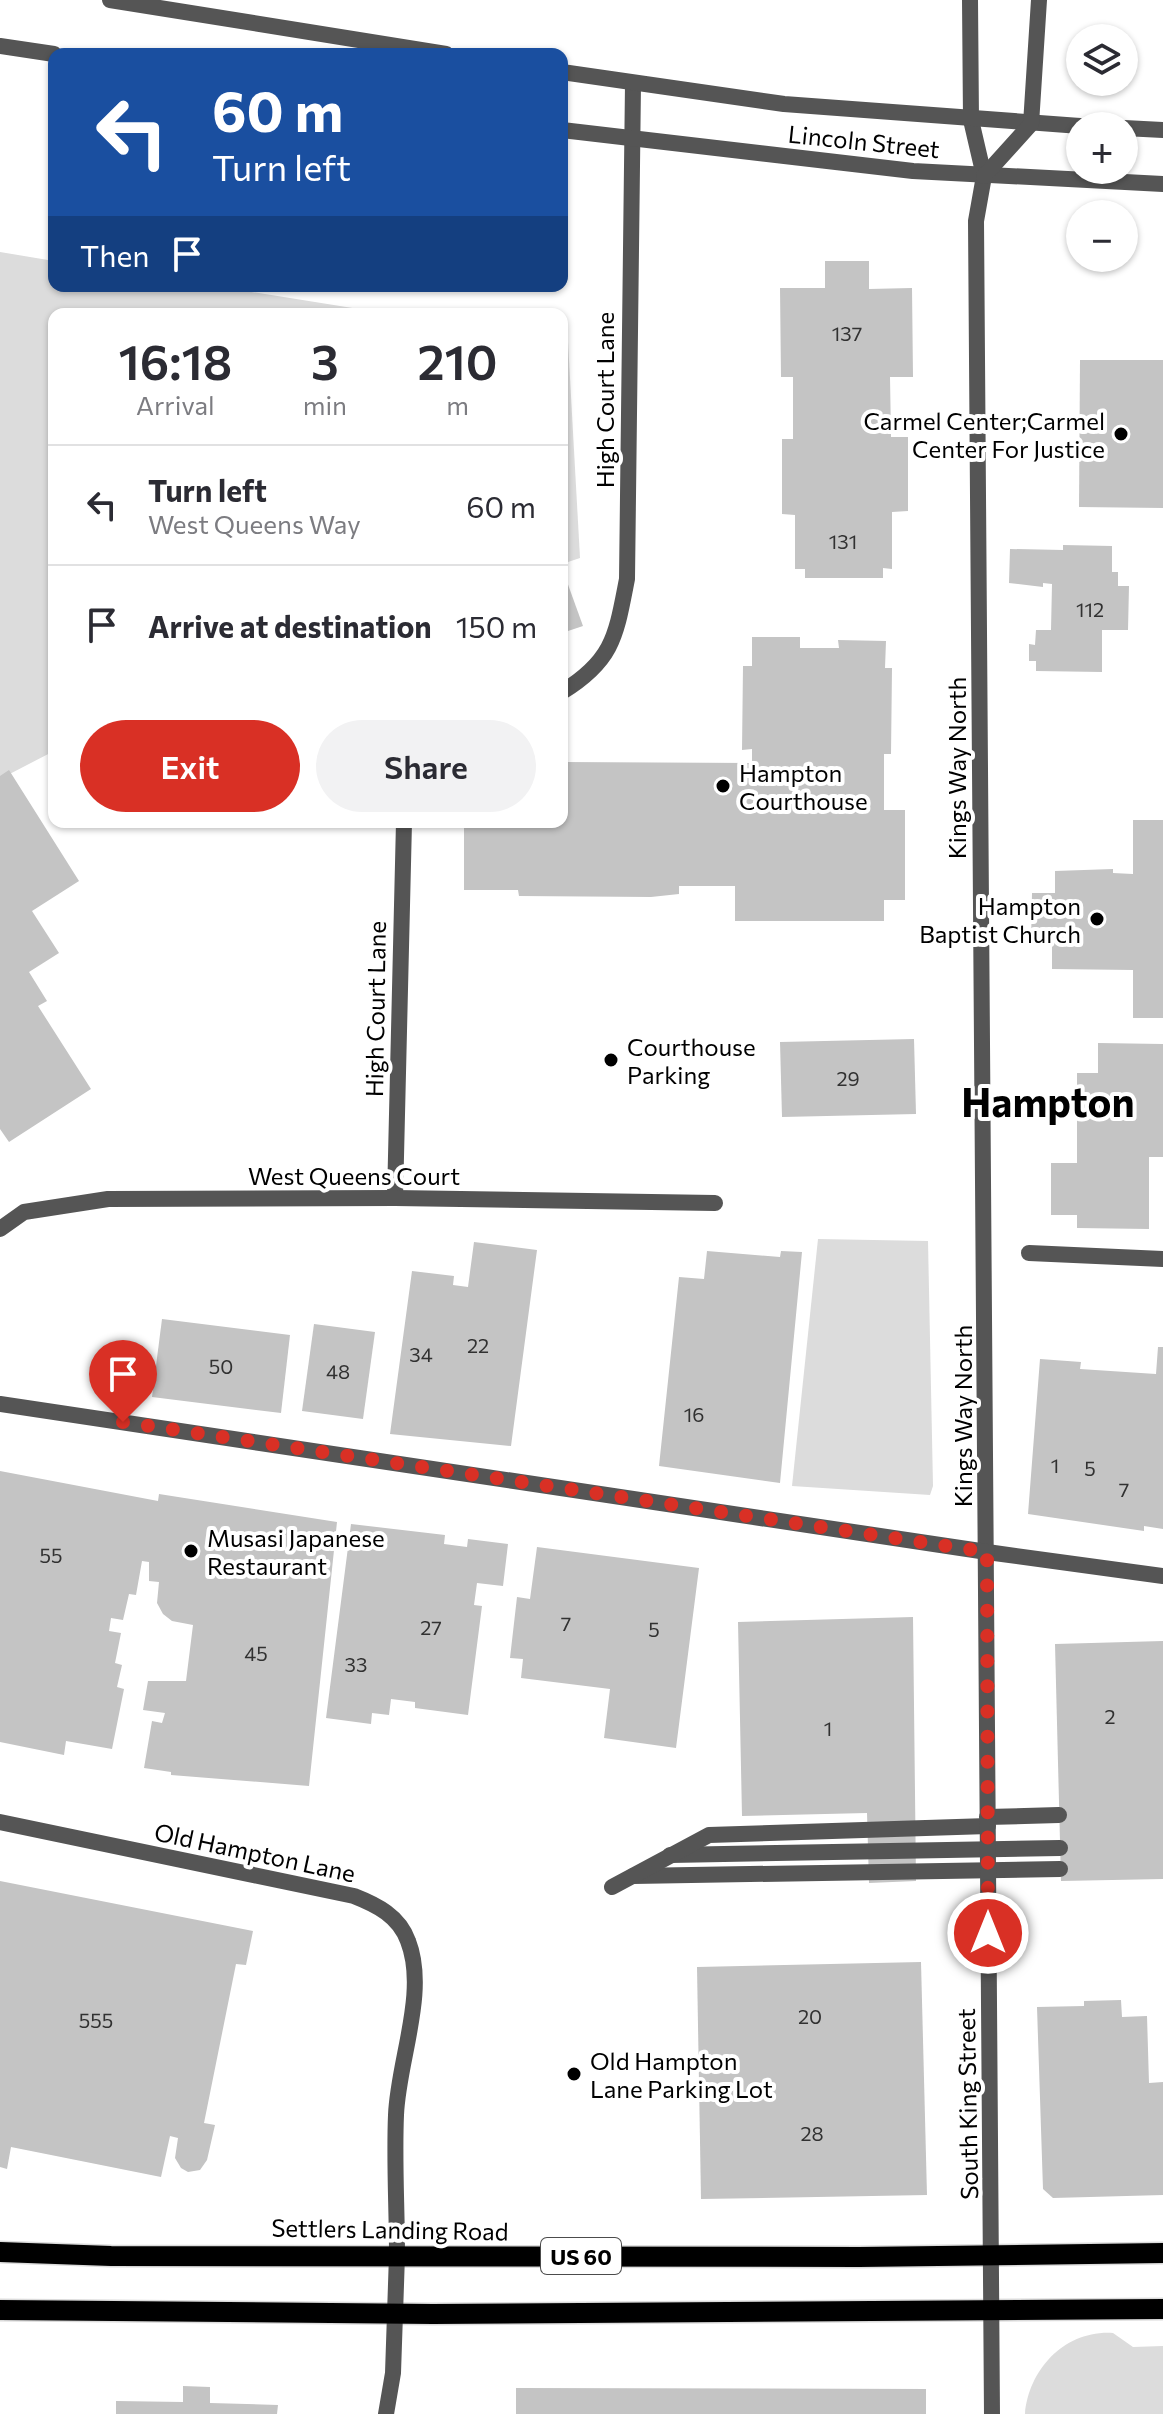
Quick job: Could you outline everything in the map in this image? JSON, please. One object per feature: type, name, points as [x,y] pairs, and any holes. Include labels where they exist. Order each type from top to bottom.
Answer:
[{"type":"main road","name":"Settlers Landing Road","points":[[0,2252],[111,2256],[993,2256],[1163,2253]]},
{"type":"main road","points":[[0,2310],[397,2314],[1163,2309]]},
{"type":"street","points":[[110,0],[409,48]]},
{"type":"street","points":[[970,0],[971,120],[984,176]]},
{"type":"street","points":[[984,176],[1031,124],[1039,0]]},
{"type":"street","points":[[0,46],[48,53]]},
{"type":"street","name":"Lincoln Street","points":[[568,73],[784,104],[1066,125]]},
{"type":"street","name":"High Court Lane","points":[[568,688],[590,675],[616,637],[627,579],[633,84]]},
{"type":"street","points":[[1138,129],[1163,130]]},
{"type":"street","name":"Lincoln Street","points":[[568,131],[632,141],[984,176],[1163,184]]},
{"type":"street","name":"Kings Way North","points":[[984,176],[976,221],[987,1552]]},
{"type":"street","name":"High Court Lane","points":[[395,1198],[404,828]]},
{"type":"street","name":"West Queens Court","points":[[0,1229],[24,1212],[108,1199],[395,1198],[715,1203]]},
{"type":"street","points":[[1029,1253],[1163,1259]]},
{"type":"street","points":[[0,1404],[1163,1576]]},
{"type":"street","name":"South King Street","points":[[987,1552],[992,2414]]},
{"type":"street","points":[[612,1887],[709,1835],[987,1822],[1059,1815]]},
{"type":"street","name":"Old Hampton Lane","points":[[0,1822],[354,1896],[382,1908],[403,1930],[411,1953],[416,2004],[404,2043],[396,2113],[397,2314],[393,2373],[386,2414]]},
{"type":"street","points":[[670,1855],[1060,1848]]},
{"type":"street","points":[[633,1876],[1060,1869]]},
{"type":"shaded area","points":[[0,252],[48,260],[48,292],[252,292],[352,308],[48,308],[48,754],[0,779]]},
{"type":"shaded area","points":[[568,342],[580,558],[568,562]]},
{"type":"shaded area","points":[[818,1239],[928,1241],[933,1486],[930,1495],[792,1486]]},
{"type":"shaded area","points":[[1113,2333],[1133,2347],[1163,2346],[1163,2414],[1025,2414],[1034,2382],[1052,2356],[1080,2338]]},
{"type":"building","points":[[825,261],[869,261],[869,289],[912,288],[913,377],[890,377],[891,437],[908,437],[908,511],[892,512],[892,569],[883,568],[883,578],[805,578],[805,569],[795,569],[795,515],[782,514],[782,439],[793,439],[793,377],[781,377],[780,288],[825,288]]},
{"type":"building","name":"Carmel Center;Carmel Center For Justice","points":[[1080,360],[1163,360],[1163,508],[1079,507]]},
{"type":"building","points":[[1063,545],[1112,546],[1112,572],[1118,572],[1118,586],[1129,586],[1128,630],[1102,630],[1102,672],[1036,671],[1036,661],[1029,661],[1029,644],[1035,645],[1036,630],[1051,630],[1052,584],[1043,583],[1043,587],[1009,583],[1010,549],[1063,550]]},
{"type":"building","points":[[568,585],[583,626],[568,631]]},
{"type":"building","name":"Hampton Courthouse","points":[[752,637],[800,637],[800,648],[839,648],[838,640],[886,641],[885,668],[892,668],[891,754],[884,754],[884,810],[905,810],[905,900],[884,900],[884,921],[735,921],[735,886],[679,886],[679,894],[651,897],[519,896],[518,890],[464,890],[464,828],[568,828],[568,762],[752,763],[752,749],[742,750],[743,666],[752,666]]},
{"type":"building","points":[[9,770],[79,881],[32,911],[59,953],[29,972],[47,1001],[38,1006],[91,1089],[9,1142],[0,1129],[0,776]]},
{"type":"building","name":"Hampton Baptist Church","points":[[1133,820],[1163,820],[1163,1018],[1133,1018],[1133,970],[1052,969],[1052,944],[1031,944],[1032,893],[1055,893],[1055,871],[1113,869],[1113,873],[1133,874]]},
{"type":"building","points":[[914,1039],[916,1114],[782,1117],[780,1042]]},
{"type":"building","points":[[1098,1043],[1163,1044],[1163,1157],[1149,1157],[1149,1229],[1077,1228],[1077,1215],[1051,1215],[1051,1163],[1077,1163],[1077,1073],[1098,1073]]},
{"type":"building","points":[[474,1242],[537,1250],[511,1446],[390,1434],[412,1271],[454,1276],[453,1285],[468,1287]]},
{"type":"building","points":[[707,1251],[780,1257],[781,1251],[802,1252],[780,1483],[659,1466],[679,1277],[704,1279]]},
{"type":"building","points":[[162,1319],[290,1335],[281,1413],[152,1397]]},
{"type":"building","points":[[314,1324],[375,1332],[363,1419],[302,1411]]},
{"type":"building","points":[[1158,1347],[1163,1347],[1163,1529],[1144,1526],[1144,1531],[1028,1514],[1040,1359],[1081,1362],[1080,1369],[1156,1374]]},
{"type":"building","points":[[0,1471],[158,1501],[159,1494],[337,1522],[309,1786],[171,1775],[171,1772],[144,1768],[152,1721],[162,1723],[165,1713],[143,1710],[148,1681],[186,1681],[193,1625],[172,1621],[163,1614],[157,1603],[159,1582],[149,1581],[149,1562],[142,1561],[136,1595],[129,1594],[123,1620],[111,1618],[109,1631],[121,1633],[115,1663],[122,1665],[117,1687],[124,1689],[112,1749],[66,1741],[64,1755],[0,1742]]},
{"type":"building","points":[[351,1524],[445,1535],[444,1544],[467,1547],[468,1539],[508,1544],[503,1586],[477,1583],[474,1605],[482,1606],[468,1715],[415,1708],[415,1702],[391,1699],[389,1715],[372,1713],[371,1724],[326,1718]]},
{"type":"building","points":[[537,1547],[699,1568],[676,1748],[604,1738],[610,1689],[521,1678],[523,1659],[510,1658],[517,1597],[530,1599]]},
{"type":"building","points":[[913,1617],[916,1881],[869,1883],[867,1813],[742,1816],[738,1622]]},
{"type":"building","points":[[1163,1641],[1163,1879],[1061,1881],[1055,1644]]},
{"type":"building","points":[[0,1881],[253,1931],[246,1965],[236,1964],[204,2123],[215,2125],[207,2160],[200,2170],[188,2172],[181,2168],[175,2158],[178,2138],[170,2136],[161,2177],[11,2147],[7,2169],[0,2167]]},
{"type":"building","points":[[921,1962],[927,2195],[701,2199],[697,1967]]},
{"type":"building","points":[[1121,2000],[1122,2017],[1147,2016],[1149,2083],[1163,2082],[1163,2195],[1053,2198],[1043,2189],[1037,2007],[1084,2006],[1084,2001]]},
{"type":"building","points":[[183,2386],[210,2387],[210,2403],[278,2405],[277,2414],[116,2414],[116,2401],[183,2402]]},
{"type":"building","points":[[516,2388],[926,2389],[926,2414],[516,2414]]},
{"type":"place","name":"Carmel Center;Carmel Center For Justice","points":[[1121,434]]},
{"type":"place","name":"Hampton Courthouse","points":[[723,786]]},
{"type":"place","name":"Hampton Baptist Church","points":[[1097,919]]},
{"type":"place","name":"Courthouse Parking","points":[[611,1060]]},
{"type":"place","name":"Musasi Japanese Restaurant","points":[[191,1551]]},
{"type":"place","name":"Old Hampton Lane Parking Lot","points":[[574,2074]]},
{"type":"district","name":"Hampton","points":[[1048,1100]]},
{"type":"route","points":[[123,1422],[987,1552],[988,1933]]}]
